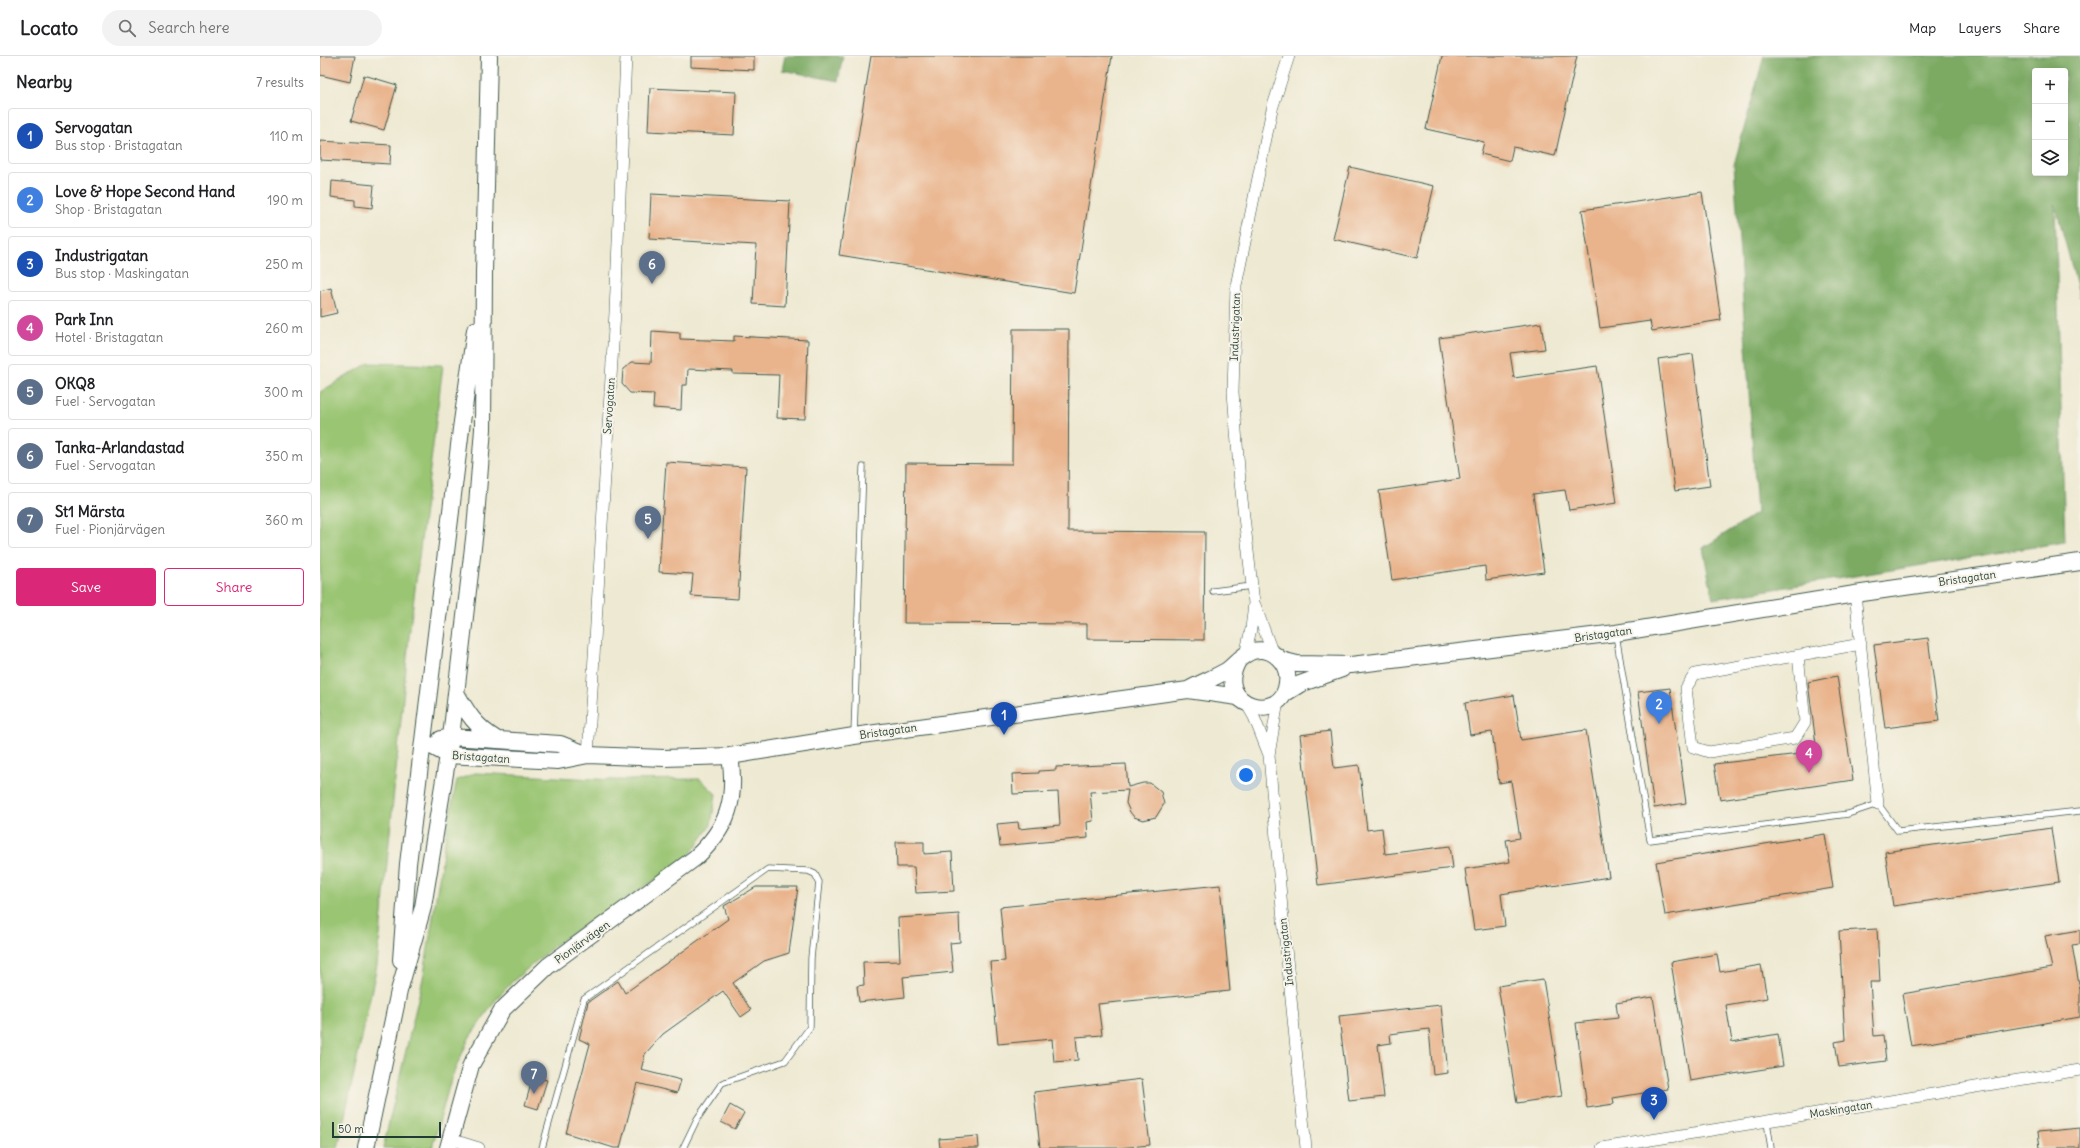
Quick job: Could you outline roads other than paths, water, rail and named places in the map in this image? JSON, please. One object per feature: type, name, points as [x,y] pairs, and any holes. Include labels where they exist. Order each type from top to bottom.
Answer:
[{"type":"street","points":[[366,1148],[399,992],[423,907],[451,737],[475,530],[483,429],[484,272],[489,56]]},
{"type":"street","name":"Servogatan","points":[[588,755],[615,312],[626,56]]},
{"type":"street","name":"Industrigatan","points":[[1241,658],[1251,628],[1254,603],[1240,482],[1233,392],[1236,286],[1272,110],[1289,56]]},
{"type":"street","points":[[399,992],[408,864],[461,429],[484,272]]},
{"type":"street","name":"Bristagatan","points":[[1188,690],[1226,671],[1241,658],[1259,651],[1297,664],[1351,665],[1616,633],[1855,594],[2080,562]]},
{"type":"street","points":[[1855,594],[1878,804]]},
{"type":"street","name":"Industrigatan","points":[[1254,603],[1277,657]]},
{"type":"street","points":[[1798,656],[1805,722],[1795,738],[1709,752],[1693,747],[1686,688],[1695,674],[1861,644]]},
{"type":"street","points":[[1277,657],[1286,668],[1288,678],[1281,697]]},
{"type":"street","points":[[1241,658],[1233,670],[1232,679],[1233,689],[1242,700]]},
{"type":"street","name":"Bristagatan","points":[[424,742],[448,755],[558,761],[588,755],[664,758],[730,756],[854,736],[1188,690],[1242,700],[1262,707],[1305,682],[1351,665]]},
{"type":"street","points":[[456,693],[469,716],[480,729],[498,740]]},
{"type":"street","name":"Industrigatan","points":[[1281,697],[1269,755],[1282,909],[1306,1148]]},
{"type":"street","name":"Industrigatan","points":[[1242,700],[1254,717],[1269,755]]},
{"type":"street","name":"Bristagatan","points":[[424,742],[451,737],[560,744],[588,755]]},
{"type":"street","name":"Pionjärvägen","points":[[449,1144],[471,1065],[502,1010],[548,966],[695,858],[709,845],[720,830],[731,804],[734,779],[730,756]]},
{"type":"street","name":"Maskingatan","points":[[1602,1148],[2080,1070]]},
{"type":"street","points":[[449,1144],[480,1148]]},
{"type":"lane","points":[[854,736],[863,467]]},
{"type":"lane","points":[[1214,591],[1252,586]]},
{"type":"lane","points":[[1616,633],[1621,654],[1650,840],[1848,814],[1878,804],[1898,831],[2080,811]]},
{"type":"lane","points":[[542,1148],[584,999],[768,870],[808,871],[815,874],[819,882],[811,958],[810,1027],[785,1061],[722,1083],[697,1119],[684,1148]]},
{"type":"lane","points":[[1767,1122],[1771,1148]]},
{"type":"place","name":"Tanka-Arlandastad","points":[[652,284]]},
{"type":"place","name":"OKQ8","points":[[648,539]]},
{"type":"place","name":"Love & Hope Second Hand","points":[[1659,724]]},
{"type":"place","name":"Servogatan","points":[[1004,735]]},
{"type":"place","name":"Park Inn","points":[[1809,773]]},
{"type":"place","name":"St1 Märsta","points":[[534,1094]]},
{"type":"place","name":"Industrigatan","points":[[1654,1120]]}]
